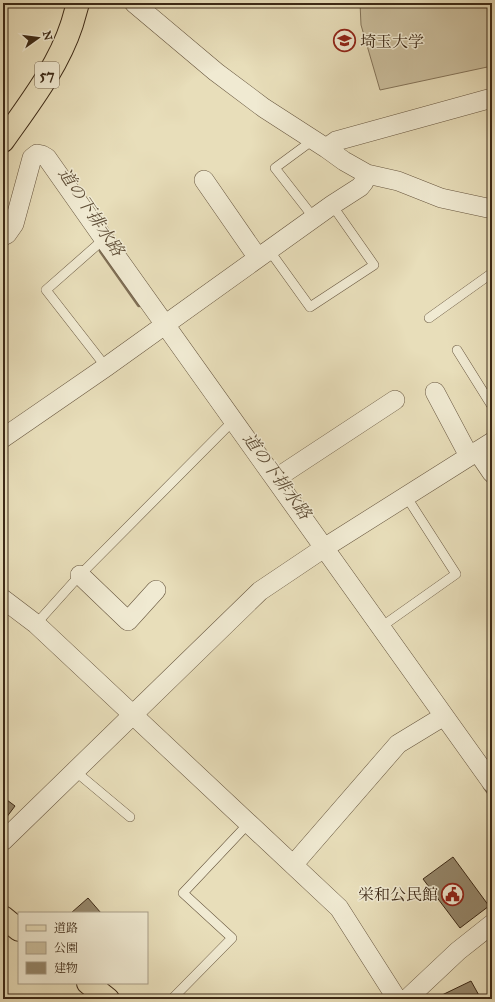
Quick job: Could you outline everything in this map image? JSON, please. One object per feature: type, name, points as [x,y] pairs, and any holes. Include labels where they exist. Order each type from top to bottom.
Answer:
[{"type":"main road","name":"57","points":[[3,141],[38,91],[59,55],[72,25],[78,3]]},
{"type":"main road","points":[[3,917],[18,929]]},
{"type":"main road","points":[[89,984],[108,999]]},
{"type":"street","points":[[134,3],[216,72],[264,108],[344,161],[367,174],[398,181],[441,198],[492,209]]},
{"type":"street","points":[[320,144],[336,141],[492,98]]},
{"type":"street","points":[[3,236],[14,224],[32,158],[37,154],[42,155],[52,164],[274,479],[492,783]]},
{"type":"street","points":[[3,438],[106,367],[332,205],[360,187],[367,174]]},
{"type":"street","points":[[204,180],[264,254]]},
{"type":"street","points":[[435,392],[480,450],[492,473]]},
{"type":"street","points":[[274,479],[395,400]]},
{"type":"street","points":[[3,841],[260,591],[324,548],[480,450]]},
{"type":"street","points":[[80,575],[128,621],[156,590]]},
{"type":"street","points":[[3,599],[36,624],[339,908],[397,999]]},
{"type":"street","points":[[293,865],[398,744],[444,716]]},
{"type":"street","points":[[407,999],[458,952],[492,924]]},
{"type":"lane","points":[[314,218],[275,168],[320,144]]},
{"type":"lane","points":[[264,254],[310,307],[374,265],[332,205]]},
{"type":"lane","points":[[104,239],[46,290],[106,367]]},
{"type":"lane","points":[[429,318],[492,273]]},
{"type":"lane","points":[[457,350],[492,406]]},
{"type":"lane","points":[[36,624],[80,575],[233,421]]},
{"type":"lane","points":[[381,627],[456,574],[406,496]]},
{"type":"lane","points":[[75,771],[130,817]]},
{"type":"lane","points":[[172,999],[232,938],[183,893],[248,824]]},
{"type":"green space","points":[[360,3],[492,3],[492,66],[380,90],[361,25]]},
{"type":"building","points":[[3,797],[15,806],[3,822]]},
{"type":"building","points":[[453,857],[489,906],[460,928],[423,879]]},
{"type":"building","points":[[88,898],[100,912],[72,912]]},
{"type":"building","points":[[471,981],[481,999],[444,999],[442,995]]},
{"type":"waterway","name":"道の下排水路","points":[[101,251],[139,305]]},
{"type":"waterway","name":"道の下排水路","points":[[485,787],[492,797]]},
{"type":"place","name":"埼玉大学","points":[[345,41]]},
{"type":"place","name":"栄和公民館","points":[[453,894]]}]
